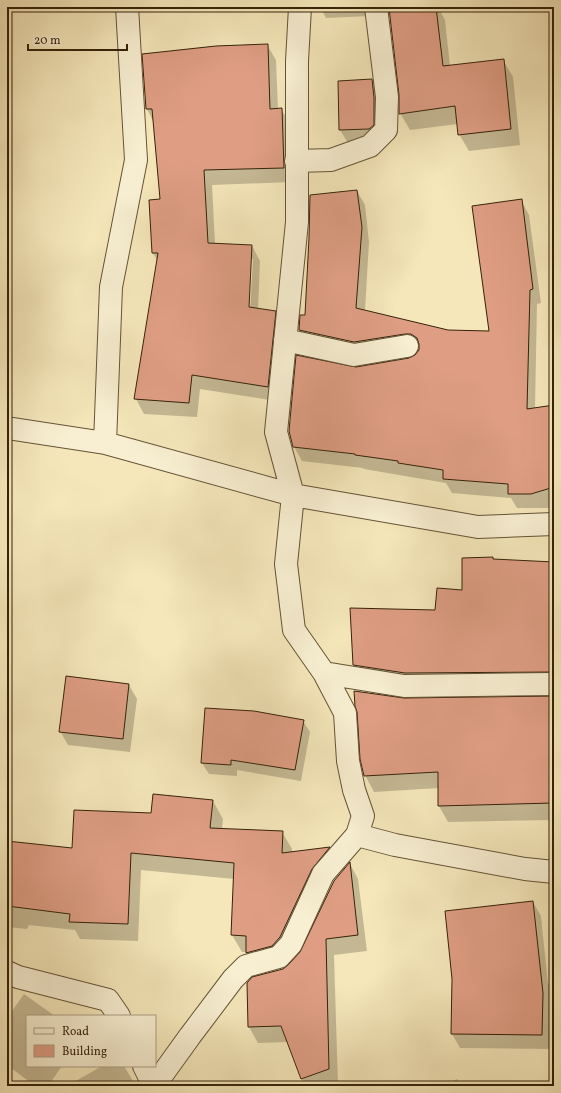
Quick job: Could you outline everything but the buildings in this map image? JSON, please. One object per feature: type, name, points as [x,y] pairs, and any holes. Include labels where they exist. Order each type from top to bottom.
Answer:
[{"type":"street","points":[[105,443],[111,287],[136,160],[127,7]]},
{"type":"street","points":[[144,1067],[154,1086],[233,979],[246,966],[279,957],[292,944],[323,874],[357,834],[364,816],[354,790],[348,761],[345,713],[324,673],[294,630],[286,564],[293,495],[276,432],[297,222],[296,62],[300,7]]},
{"type":"street","points":[[296,161],[331,160],[370,146],[386,130],[387,97],[376,7]]},
{"type":"street","points":[[285,340],[354,355],[407,346]]},
{"type":"street","points":[[7,428],[105,443],[293,495],[478,527],[554,524]]},
{"type":"street","points":[[324,673],[404,686],[554,684]]},
{"type":"street","points":[[357,834],[394,845],[554,872]]},
{"type":"street","points":[[7,972],[18,977],[108,1000],[117,1015]]}]
